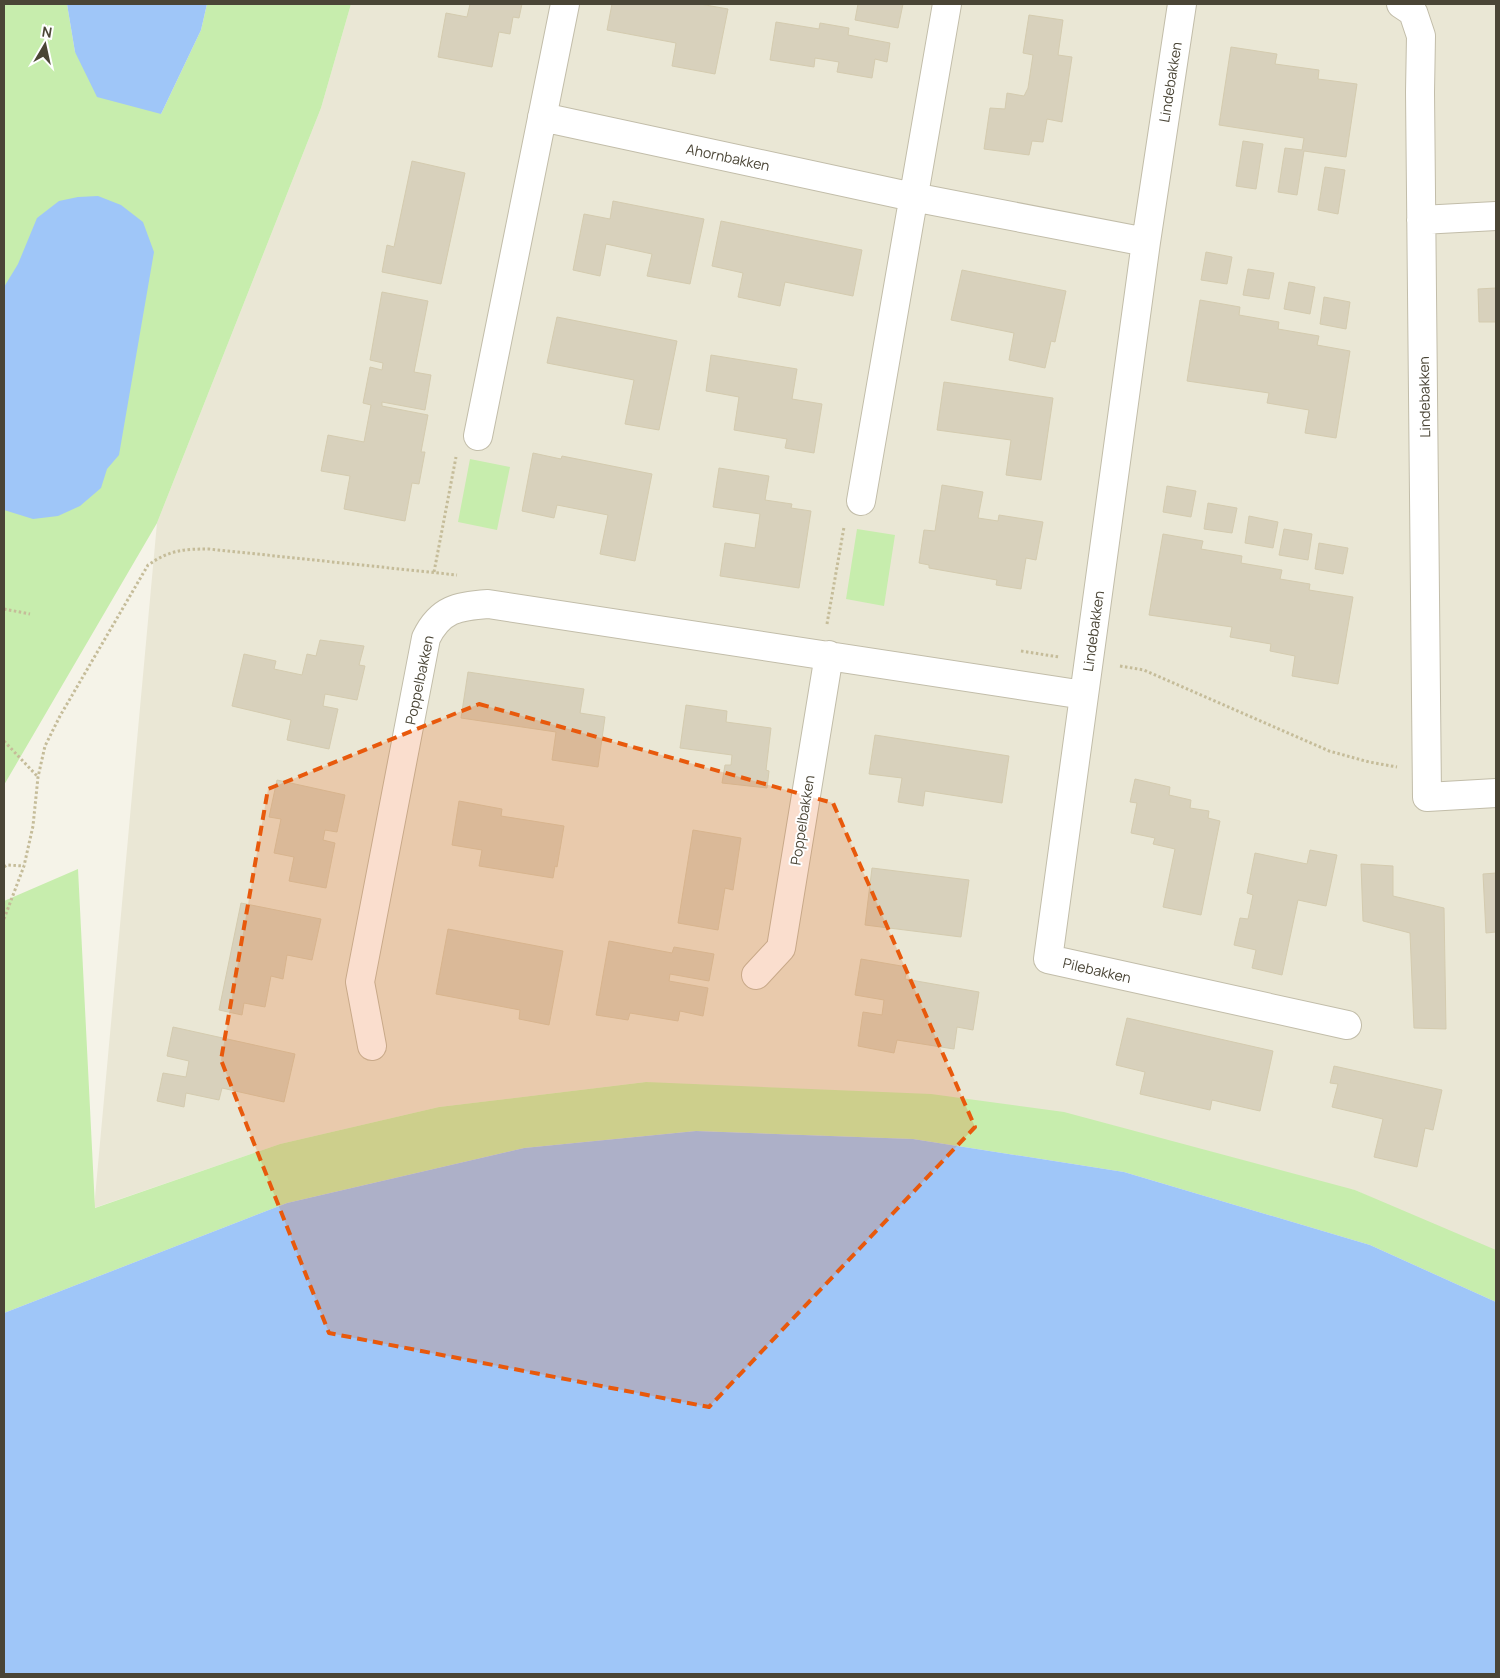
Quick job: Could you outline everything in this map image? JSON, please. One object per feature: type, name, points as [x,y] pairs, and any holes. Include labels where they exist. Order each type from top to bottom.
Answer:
[{"type":"street","points":[[468,442],[542,117],[565,4]]},
{"type":"street","points":[[861,501],[947,4]]},
{"type":"street","name":"Lindebakken","points":[[1084,695],[1146,242],[1182,4]]},
{"type":"street","name":"Lindebakken","points":[[1401,4],[1413,12],[1421,36],[1427,797],[1496,793]]},
{"type":"street","name":"Ahornbakken","points":[[542,117],[913,197],[1146,242]]},
{"type":"street","points":[[1421,220],[1496,216]]},
{"type":"street","name":"Poppelbakken","points":[[372,1046],[360,982],[426,638],[440,616],[464,606],[488,604],[1084,695]]},
{"type":"street","name":"Poppelbakken","points":[[756,975],[781,948],[829,655]]},
{"type":"street","name":"Pilebakken","points":[[1084,695],[1048,959],[1347,1025]]},
{"type":"path","points":[[434,572],[468,442]]},
{"type":"path","points":[[829,655],[827,624],[845,523]]},
{"type":"path","points":[[4,609],[30,614]]},
{"type":"path","points":[[4,741],[38,777]]},
{"type":"path","points":[[4,867],[7,865],[24,866]]},
{"type":"highlighted area","points":[[479,704],[833,803],[975,1127],[709,1407],[329,1333],[221,1060],[268,789]]},
{"type":"shaded area","points":[[351,4],[1496,4],[1496,1256],[1355,1190],[646,1082],[439,1107],[280,1144],[94,1208],[157,523],[321,108]]},
{"type":"green space","points":[[4,4],[67,4],[75,52],[161,114],[201,30],[207,4],[351,4],[321,108],[157,523],[4,785]]},
{"type":"green space","points":[[470,459],[510,467],[497,530],[458,522]]},
{"type":"green space","points":[[857,529],[895,535],[884,606],[846,599]]},
{"type":"green space","points":[[78,869],[95,1208],[280,1144],[439,1107],[646,1082],[931,1094],[1064,1112],[1355,1190],[1496,1250],[1496,1302],[1370,1245],[1124,1172],[913,1139],[696,1131],[524,1148],[287,1203],[4,1313],[4,901]]},
{"type":"water","points":[[67,4],[207,4],[201,30],[161,114],[97,97],[75,52]]},
{"type":"water","points":[[98,196],[121,205],[143,222],[154,252],[119,455],[107,469],[101,488],[80,506],[58,516],[33,519],[4,510],[4,287],[18,264],[37,218],[59,201],[78,197]]},
{"type":"water","points":[[696,1131],[913,1139],[1124,1172],[1370,1245],[1496,1302],[1496,1674],[4,1674],[4,1313],[287,1203],[524,1148]]},
{"type":"building","points":[[470,4],[522,4],[519,18],[513,17],[510,34],[499,32],[492,67],[438,57],[446,13],[467,17]]},
{"type":"building","points":[[612,4],[700,4],[728,9],[715,74],[672,66],[676,43],[607,30]]},
{"type":"building","points":[[858,4],[903,4],[898,28],[855,20]]},
{"type":"building","points":[[1029,15],[1063,20],[1058,55],[1072,57],[1062,122],[1047,119],[1043,142],[1032,141],[1029,155],[984,149],[990,108],[1005,109],[1007,93],[1024,96],[1028,88],[1033,55],[1023,53]]},
{"type":"building","points":[[776,22],[819,29],[820,23],[849,28],[848,35],[890,43],[887,62],[875,59],[872,78],[837,72],[839,62],[815,58],[814,67],[770,60]]},
{"type":"building","points":[[1231,47],[1277,54],[1275,64],[1319,70],[1318,79],[1357,84],[1346,157],[1304,151],[1297,195],[1278,192],[1285,148],[1302,150],[1304,138],[1219,125]]},
{"type":"building","points":[[1243,141],[1263,144],[1256,189],[1236,186]]},
{"type":"building","points":[[412,161],[465,173],[441,284],[382,272],[387,245],[394,247]]},
{"type":"building","points":[[1325,167],[1345,170],[1338,214],[1318,210]]},
{"type":"building","points":[[613,201],[704,219],[690,284],[647,276],[652,254],[606,244],[600,276],[573,270],[584,214],[610,219]]},
{"type":"building","points":[[721,221],[862,250],[853,296],[785,282],[780,306],[738,297],[743,273],[712,266]]},
{"type":"building","points":[[1206,252],[1232,257],[1227,284],[1201,280]]},
{"type":"building","points":[[1248,269],[1274,273],[1269,299],[1243,295]]},
{"type":"building","points":[[962,270],[1066,291],[1055,342],[1051,341],[1045,368],[1009,360],[1014,333],[951,320]]},
{"type":"building","points":[[1289,282],[1315,287],[1310,314],[1284,309]]},
{"type":"building","points":[[1496,288],[1496,322],[1479,322],[1478,289]]},
{"type":"building","points":[[382,292],[428,301],[414,372],[431,375],[425,410],[382,402],[382,406],[428,415],[421,452],[425,452],[419,484],[412,483],[405,521],[344,509],[350,476],[321,471],[328,435],[364,442],[371,405],[363,403],[370,367],[382,370],[383,363],[370,360]]},
{"type":"building","points":[[1324,297],[1350,302],[1346,329],[1320,324]]},
{"type":"building","points":[[1200,300],[1240,307],[1239,315],[1279,322],[1278,329],[1319,336],[1317,345],[1350,351],[1336,438],[1305,433],[1309,410],[1267,403],[1269,393],[1187,381]]},
{"type":"building","points":[[557,317],[677,341],[659,430],[625,424],[634,380],[547,363]]},
{"type":"building","points":[[711,355],[797,369],[792,399],[822,404],[814,453],[785,448],[787,439],[734,430],[739,397],[706,391]]},
{"type":"building","points":[[944,382],[1053,398],[1041,480],[1006,475],[1011,440],[937,430]]},
{"type":"building","points":[[533,453],[561,459],[562,456],[652,474],[635,561],[600,554],[608,515],[557,505],[554,518],[522,511]]},
{"type":"building","points":[[719,468],[769,476],[765,500],[792,504],[791,508],[811,511],[799,588],[720,576],[725,543],[755,548],[760,514],[713,507]]},
{"type":"building","points":[[942,485],[983,492],[978,518],[998,521],[999,515],[1043,522],[1036,560],[1026,558],[1021,589],[996,585],[997,580],[929,568],[929,565],[919,563],[924,530],[935,531]]},
{"type":"building","points":[[1167,486],[1196,491],[1191,517],[1163,512]]},
{"type":"building","points":[[1208,503],[1237,508],[1232,533],[1204,529]]},
{"type":"building","points":[[1249,516],[1278,522],[1273,548],[1245,543]]},
{"type":"building","points":[[1284,529],[1312,534],[1308,560],[1279,555]]},
{"type":"building","points":[[1163,534],[1203,541],[1201,549],[1242,556],[1241,563],[1282,570],[1280,579],[1310,584],[1309,590],[1353,597],[1338,684],[1292,676],[1295,656],[1270,651],[1271,644],[1230,637],[1232,627],[1149,615]]},
{"type":"building","points":[[1319,543],[1348,548],[1343,574],[1315,569]]},
{"type":"building","points":[[320,640],[364,646],[359,665],[365,666],[357,700],[325,694],[323,706],[338,709],[329,749],[287,740],[291,720],[232,706],[244,654],[276,661],[274,669],[302,675],[307,654],[316,656]]},
{"type":"building","points":[[468,672],[584,689],[580,713],[605,717],[598,767],[552,760],[556,732],[461,718]]},
{"type":"building","points":[[686,705],[727,711],[726,722],[771,728],[766,770],[769,771],[767,788],[722,783],[725,765],[731,765],[732,755],[680,748]]},
{"type":"building","points":[[875,735],[1009,756],[1002,803],[925,791],[923,806],[898,802],[902,778],[869,774]]},
{"type":"building","points":[[1135,779],[1170,787],[1169,795],[1191,800],[1190,808],[1209,811],[1208,818],[1220,821],[1201,915],[1163,907],[1175,849],[1153,844],[1155,838],[1131,833],[1137,803],[1130,802]]},
{"type":"building","points":[[277,780],[345,795],[337,832],[325,830],[323,840],[335,843],[326,888],[289,881],[294,857],[274,853],[281,819],[269,817]]},
{"type":"building","points":[[459,801],[502,809],[501,816],[564,826],[557,867],[555,866],[553,878],[479,866],[482,850],[452,845]]},
{"type":"building","points":[[693,830],[741,838],[733,890],[725,888],[718,930],[678,923]]},
{"type":"building","points":[[1310,850],[1337,855],[1326,906],[1298,900],[1282,975],[1252,968],[1256,950],[1234,945],[1240,918],[1248,919],[1253,895],[1247,893],[1255,853],[1307,864]]},
{"type":"building","points":[[1361,864],[1393,866],[1393,896],[1444,908],[1446,1029],[1414,1028],[1410,933],[1363,921]]},
{"type":"building","points":[[872,868],[969,880],[961,937],[865,925]]},
{"type":"building","points":[[1496,873],[1496,932],[1486,933],[1483,874]]},
{"type":"building","points":[[241,903],[321,919],[312,960],[287,955],[283,979],[271,976],[265,1007],[244,1003],[242,1015],[219,1010]]},
{"type":"building","points":[[448,929],[563,951],[549,1025],[519,1019],[520,1010],[436,994]]},
{"type":"building","points":[[609,941],[672,953],[674,947],[714,954],[709,981],[670,974],[669,981],[708,988],[703,1016],[680,1011],[678,1021],[630,1013],[628,1020],[596,1015]]},
{"type":"building","points":[[861,959],[907,967],[905,979],[979,992],[973,1030],[957,1027],[954,1049],[897,1040],[894,1053],[858,1046],[863,1012],[882,1015],[884,1000],[855,995]]},
{"type":"building","points":[[1127,1018],[1273,1051],[1260,1111],[1212,1100],[1210,1110],[1140,1094],[1145,1072],[1116,1065]]},
{"type":"building","points":[[173,1027],[295,1054],[284,1102],[222,1088],[219,1100],[186,1093],[184,1107],[157,1101],[163,1073],[186,1077],[189,1061],[167,1056]]},
{"type":"building","points":[[1334,1066],[1442,1090],[1433,1130],[1425,1128],[1417,1167],[1374,1157],[1383,1119],[1332,1107],[1338,1084],[1330,1083]]}]
